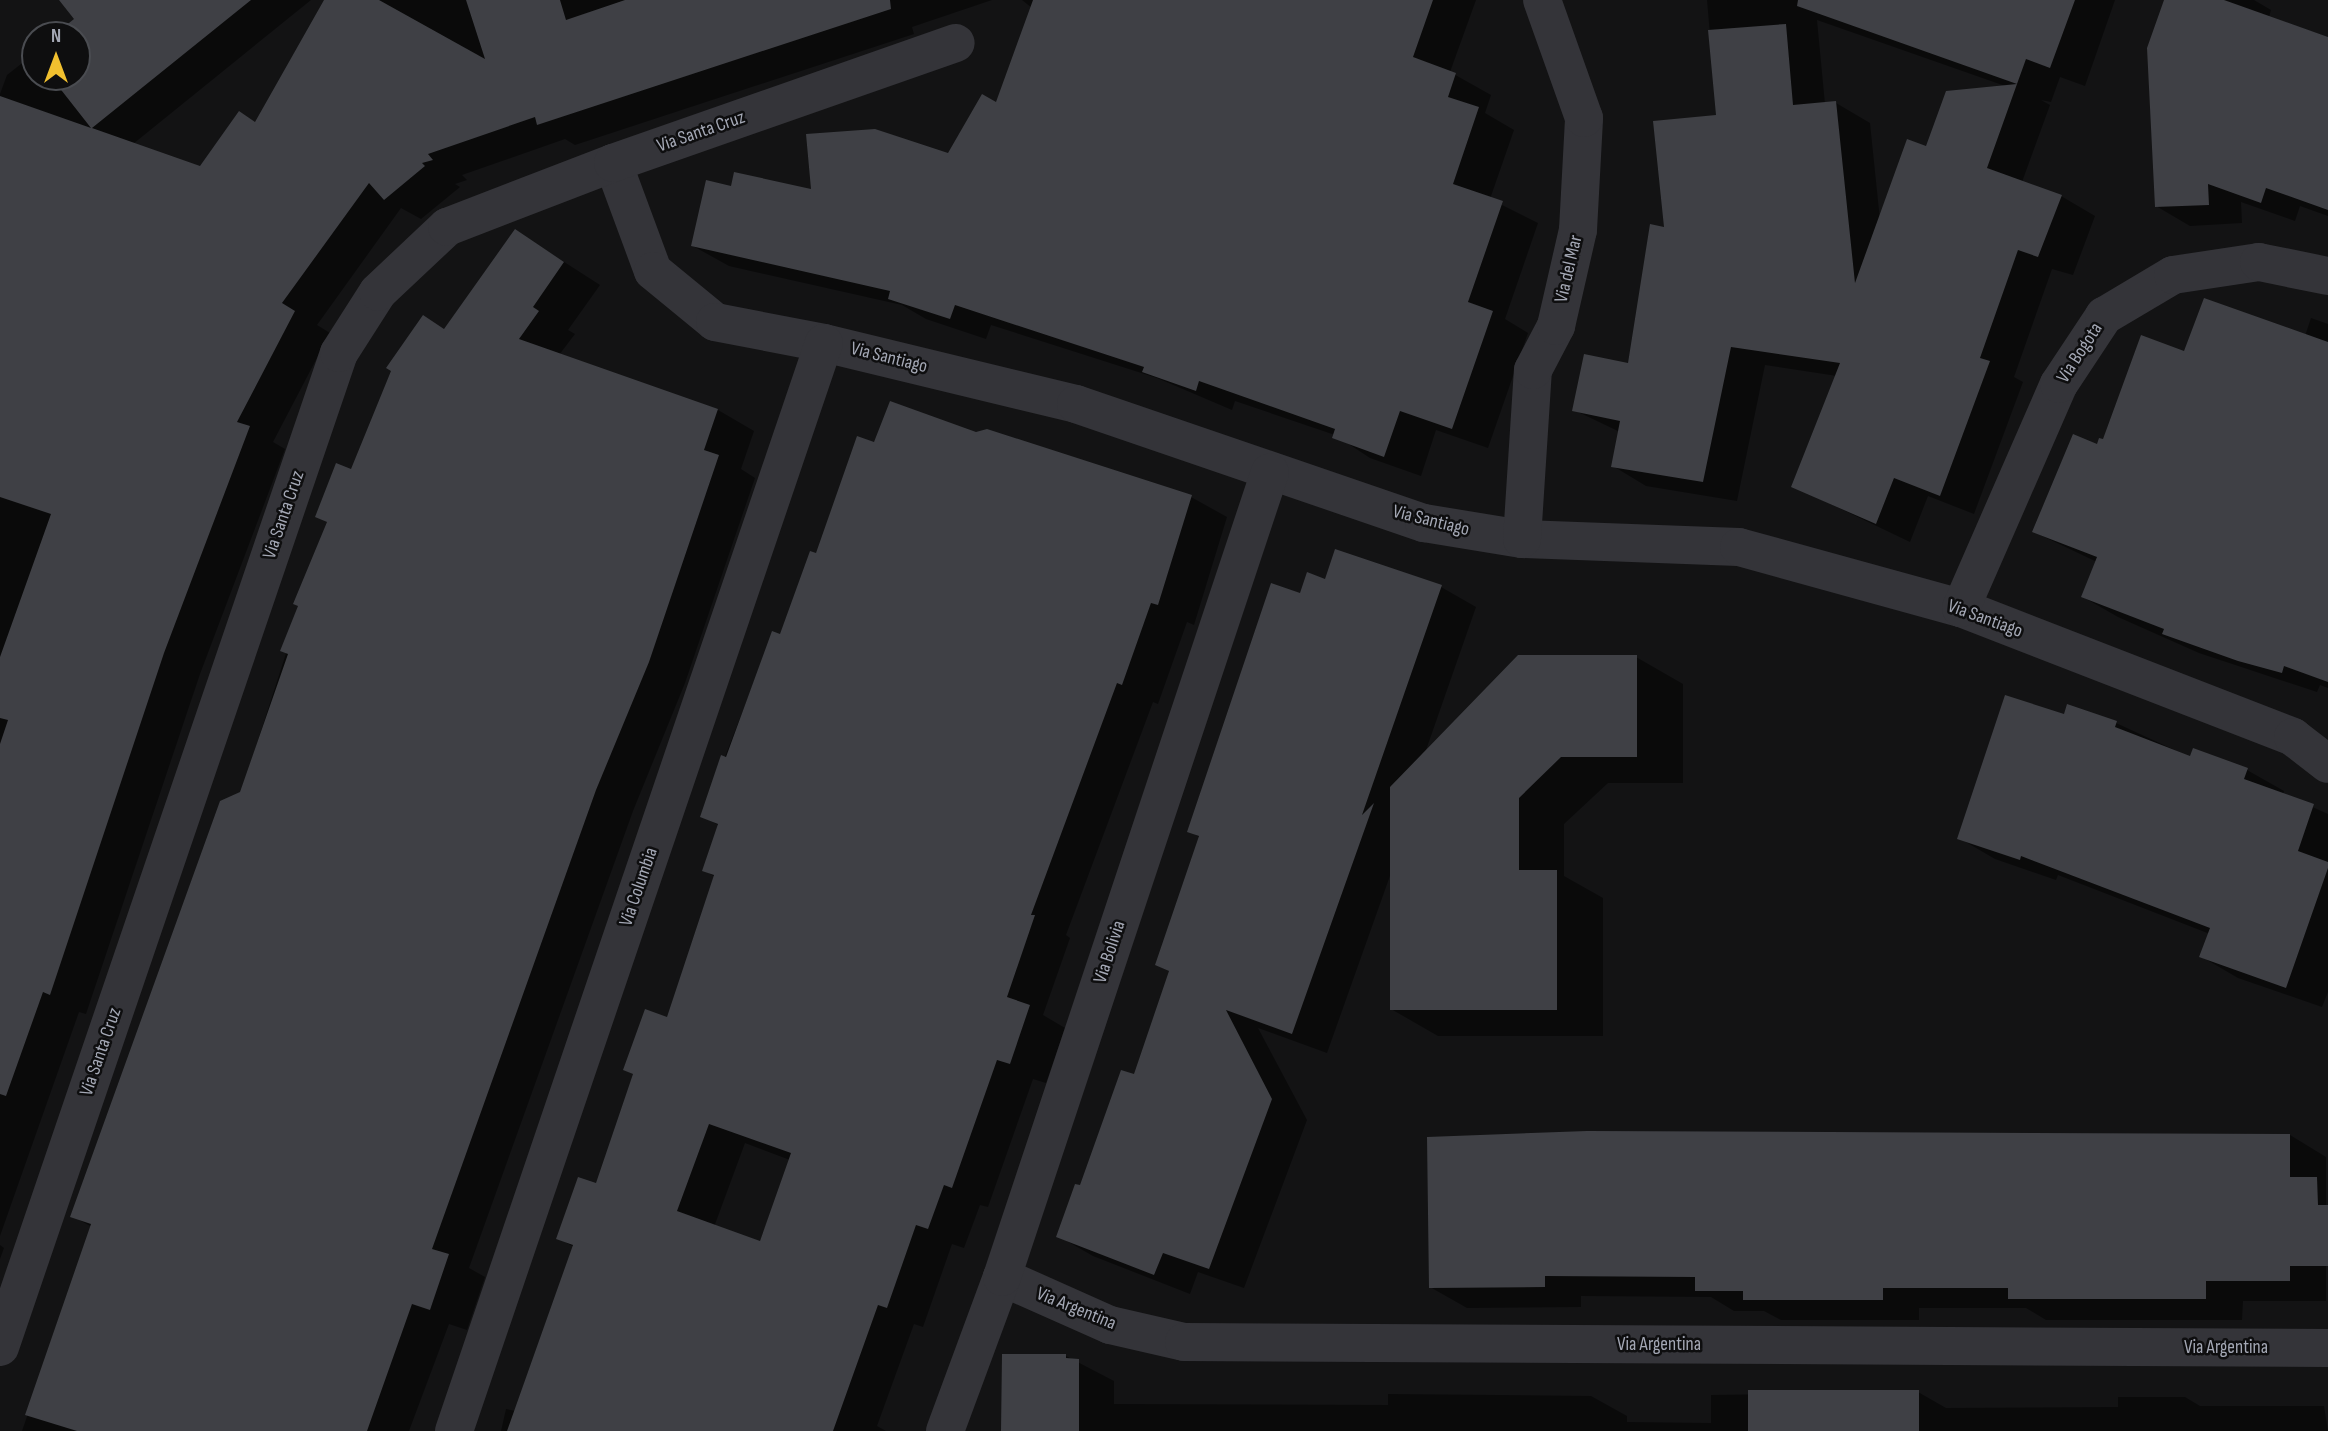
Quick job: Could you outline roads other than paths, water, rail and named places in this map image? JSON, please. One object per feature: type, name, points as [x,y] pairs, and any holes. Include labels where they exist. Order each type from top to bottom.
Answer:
[{"type":"street","name":"Via del Mar","points":[[1521,540],[1533,370],[1556,326],[1578,230],[1584,118],[1542,0]]},
{"type":"street","name":"Via Santa Cruz","points":[[0,1347],[339,353],[378,292],[447,227],[613,163],[956,43]]},
{"type":"street","name":"Via Santiago","points":[[613,163],[653,271],[715,322],[824,343],[1076,404],[1424,523],[1521,540],[1739,547],[1961,608],[2293,737],[2328,764]]},
{"type":"street","name":"Via Bogota","points":[[1961,608],[2059,384],[2104,316],[2173,275],[2259,261],[2328,276]]},
{"type":"street","name":"Via Columbia","points":[[454,1431],[824,343]]},
{"type":"street","name":"Via Bolivia","points":[[945,1431],[1002,1277],[1270,472]]},
{"type":"street","name":"Via Argentina","points":[[1002,1277],[1110,1325],[1184,1342],[2328,1348]]}]
